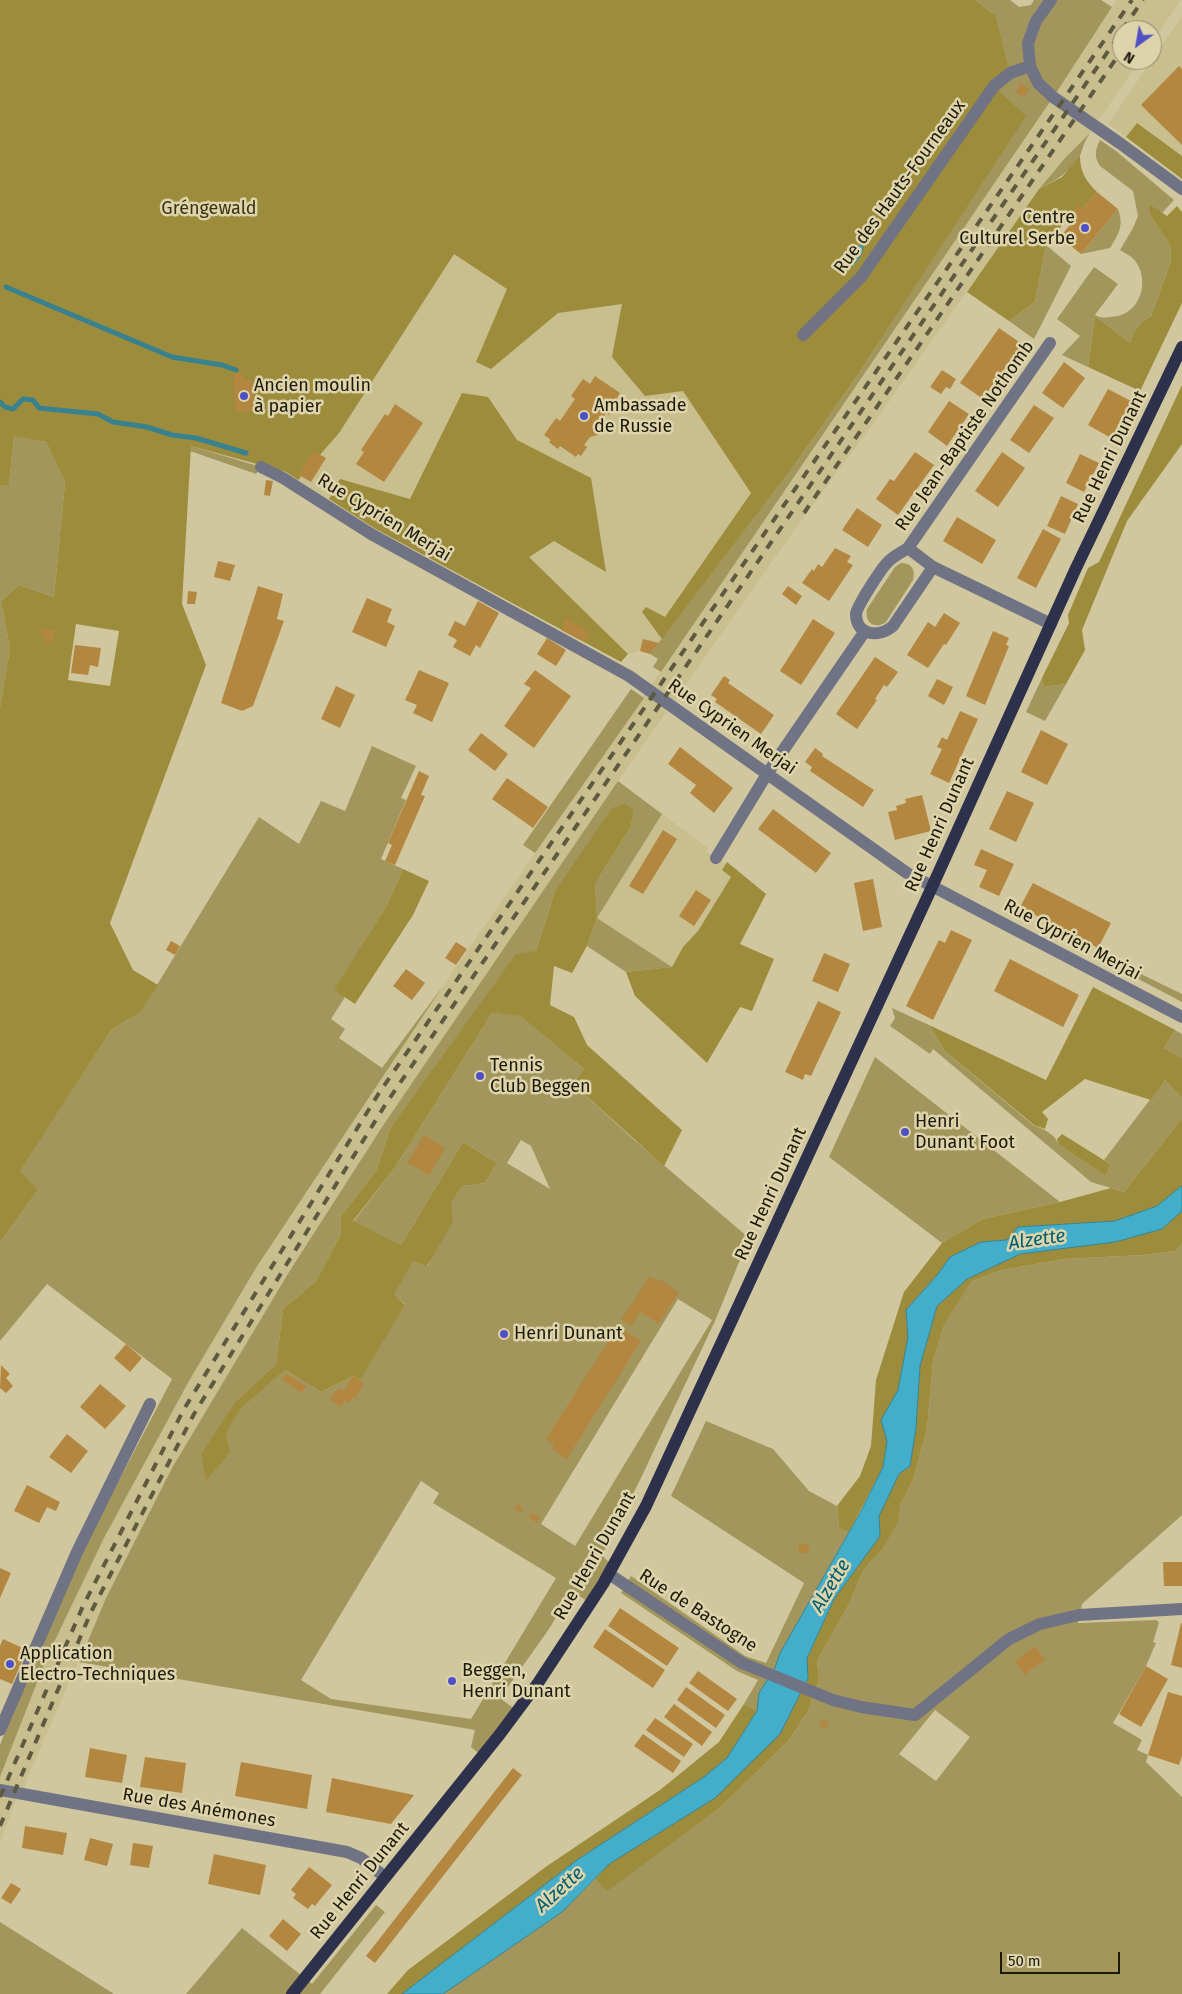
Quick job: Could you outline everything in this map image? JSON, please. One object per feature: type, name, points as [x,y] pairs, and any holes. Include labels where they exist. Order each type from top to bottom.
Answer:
[{"type":"main road","name":"Rue Henri Dunant","points":[[292,1994],[528,1697],[609,1574],[646,1506],[932,887],[1051,624],[1182,347]]},
{"type":"street","points":[[1051,0],[1036,21],[1028,43],[1030,66],[1038,83],[1053,97],[1182,189]]},
{"type":"street","name":"Rue des Hauts-Fourneaux","points":[[803,335],[861,277],[994,86],[1010,73],[1030,66]]},
{"type":"street","name":"Rue Jean-Baptiste Nothomb","points":[[866,631],[859,624],[856,614],[859,604],[888,562],[908,548],[1050,343]]},
{"type":"street","name":"Rue Cyprien Merjai","points":[[260,467],[283,478],[371,534],[629,676],[907,874],[1182,1017]]},
{"type":"street","name":"Rue Jean-Baptiste Nothomb","points":[[908,548],[933,567],[1051,624]]},
{"type":"street","points":[[716,858],[767,774],[866,631],[875,634],[885,633],[893,626],[933,567]]},
{"type":"street","points":[[0,1730],[77,1552],[150,1404]]},
{"type":"street","name":"Rue de Bastogne","points":[[609,1574],[742,1663],[834,1700],[861,1707],[916,1715],[1010,1639],[1040,1624],[1079,1615],[1182,1609]]},
{"type":"street","name":"Rue des Anémones","points":[[0,1790],[346,1852],[361,1858],[385,1878]]},
{"type":"shaded area","points":[[975,0],[1010,0],[1019,7],[1031,5],[1034,0],[1101,0],[1112,7],[1058,90],[661,672],[653,667],[658,659],[650,654],[796,463],[859,373],[1025,116],[994,86],[995,15]]},
{"type":"shaded area","points":[[1117,0],[1181,0],[1162,28],[1162,20],[1112,20],[1112,70],[1133,70],[1090,133],[1066,157],[1039,189],[873,424],[795,529],[618,781],[384,1124],[289,1272],[172,1468],[106,1598],[26,1781],[24,1790],[20,1789],[0,1843],[0,1777],[47,1657],[104,1538],[189,1381],[256,1268],[443,986],[801,468]]},
{"type":"shaded area","points":[[1182,16],[1182,156],[1137,123],[1126,137],[1108,124],[1145,70],[1162,70],[1162,45]]},
{"type":"shaded area","points":[[1090,133],[1079,158],[1071,168],[1039,189],[1066,157]]},
{"type":"shaded area","points":[[506,135],[796,463],[650,654],[640,651],[628,654],[621,662],[374,528],[286,472]]},
{"type":"shaded area","points":[[1100,140],[1116,151],[1174,200],[1162,213],[1148,203],[1150,215],[1170,245],[1171,261],[1151,316],[1141,323],[1134,332],[1130,343],[1095,316],[1088,367],[1062,355],[1080,336],[1057,319],[1094,267],[1118,284],[1095,315],[1097,316],[1102,318],[1120,316],[1128,312],[1139,298],[1142,289],[1140,271],[1136,262],[1120,250],[1138,216],[1133,191],[1100,166],[1096,153]]},
{"type":"shaded area","points":[[1118,209],[1121,220],[1120,229],[1110,248],[1081,254]]},
{"type":"shaded area","points":[[1046,245],[1071,266],[1034,339],[1009,321],[1035,302]]},
{"type":"shaded area","points":[[14,435],[46,442],[65,482],[54,597],[19,585],[1,601],[10,649],[0,707],[0,485],[9,485]]},
{"type":"shaded area","points":[[191,446],[261,467],[256,474],[190,451]]},
{"type":"shaded area","points":[[901,563],[912,567],[914,573],[913,580],[886,622],[878,625],[871,624],[867,618],[867,609],[895,567]]},
{"type":"shaded area","points":[[1042,678],[1044,687],[1066,684],[1045,721],[1026,712]]},
{"type":"shaded area","points":[[631,689],[644,698],[535,853],[523,845]]},
{"type":"shaded area","points":[[372,746],[416,766],[401,798],[406,800],[381,859],[403,869],[387,905],[335,990],[345,997],[331,1019],[345,1029],[339,1038],[382,1068],[443,986],[256,1268],[189,1381],[104,1538],[47,1657],[0,1777],[0,1745],[36,1652],[93,1530],[172,1379],[47,1284],[0,1341],[0,1242],[38,1190],[19,1172],[112,1029],[140,1013],[259,817],[299,844],[321,801],[345,811]]},
{"type":"shaded area","points":[[618,781],[662,814],[597,918],[595,884],[631,826],[634,810],[555,891],[536,951],[390,1129],[376,1171],[341,1216],[341,1234],[316,1281],[283,1309],[276,1364],[237,1400],[226,1434],[240,1408],[285,1370],[321,1392],[353,1376],[359,1380],[405,1304],[393,1294],[413,1262],[428,1266],[451,1204],[462,1186],[485,1183],[497,1163],[463,1142],[401,1245],[353,1222],[394,1169],[492,1013],[521,1015],[584,1069],[573,1084],[632,1138],[749,1238],[715,1321],[640,1480],[602,1555],[612,1566],[590,1603],[572,1591],[549,1629],[500,1698],[517,1711],[482,1756],[471,1747],[475,1730],[79,1662],[106,1598],[172,1468],[289,1272],[384,1124]],"holes":[[[521,1140],[531,1146],[550,1189],[507,1163]],[[678,1299],[712,1320],[575,1546],[541,1524]],[[421,1481],[439,1493],[433,1503],[556,1578],[471,1719],[331,1699],[301,1680]]]},
{"type":"shaded area","points":[[662,814],[708,848],[706,852],[726,864],[722,870],[731,877],[698,931],[683,947],[672,967],[597,918]]},
{"type":"shaded area","points":[[597,918],[672,967],[626,972],[587,946]]},
{"type":"shaded area","points":[[1108,958],[1182,994],[1182,1002],[1106,962]]},
{"type":"shaded area","points":[[892,1008],[929,1025],[945,1051],[1033,1125],[1049,1132],[1059,1145],[1106,1176],[1110,1164],[1104,1160],[1165,1080],[1182,1098],[1182,1118],[1124,1192],[1091,1182],[933,1049],[930,1054],[890,1026],[895,1018]]},
{"type":"shaded area","points":[[1175,1030],[1182,1034],[1182,1058],[1164,1048]]},
{"type":"shaded area","name":"Henri Dunant Foot","points":[[875,1057],[1060,1202],[983,1219],[942,1243],[829,1157]]},
{"type":"shaded area","points":[[1182,1243],[1182,1515],[1082,1604],[1078,1623],[1157,1620],[1159,1623],[1153,1642],[1156,1643],[1146,1666],[1113,1723],[1142,1740],[1137,1750],[1148,1755],[1146,1762],[1182,1797],[1182,1994],[443,1994],[562,1912],[595,1879],[607,1890],[721,1807],[789,1740],[808,1711],[819,1680],[817,1661],[848,1606],[864,1569],[882,1550],[897,1522],[900,1505],[913,1480],[927,1429],[933,1361],[944,1323],[972,1281],[1002,1270],[1064,1259],[1144,1255],[1176,1251]],"holes":[[[935,1710],[970,1737],[936,1781],[899,1754]]]},
{"type":"shaded area","points":[[706,1421],[773,1449],[809,1491],[837,1506],[839,1526],[849,1532],[780,1653],[775,1668],[759,1693],[757,1711],[744,1704],[758,1680],[737,1671],[621,1593],[631,1576],[745,1656],[766,1663],[804,1583],[671,1496]]},
{"type":"shaded area","points":[[376,1905],[385,1912],[320,1994],[186,1994],[242,1928],[312,1984]]},
{"type":"shaded area","points":[[0,1922],[114,1994],[0,1994]]},
{"type":"green space","name":"Gréngewald","points":[[0,0],[975,0],[995,15],[1010,73],[994,86],[1026,116],[859,373],[796,463],[662,639],[642,612],[646,607],[665,617],[751,493],[683,391],[645,396],[612,357],[622,304],[558,313],[491,369],[476,362],[507,289],[454,254],[339,433],[298,480],[286,472],[191,446],[182,604],[206,665],[110,923],[133,970],[158,985],[140,1013],[112,1029],[20,1171],[38,1190],[0,1242],[0,707],[10,649],[1,601],[19,585],[54,597],[65,482],[46,442],[14,436],[9,485],[0,485]],"holes":[[[76,624],[119,631],[110,686],[68,680]]]},
{"type":"green space","points":[[1137,123],[1182,156],[1182,179],[1126,137]]},
{"type":"green space","points":[[1080,156],[1084,176],[1097,192],[1083,209],[1078,206],[1046,245],[1035,302],[1009,321],[967,292],[1039,189],[1062,177]]},
{"type":"green space","points":[[1148,203],[1167,216],[1177,206],[1182,212],[1182,303],[1140,391],[1088,367],[1095,316],[1130,343],[1134,332],[1141,323],[1151,316],[1171,261],[1170,245],[1150,215]]},
{"type":"green space","points":[[1182,385],[1182,444],[1127,521],[1082,630],[1085,650],[1066,684],[1044,687],[1042,678],[1069,623],[1068,615],[1088,568],[1099,562]]},
{"type":"green space","points":[[462,393],[488,397],[517,440],[591,478],[606,572],[554,541],[529,557],[628,654],[621,662],[374,528],[329,499],[340,479],[410,499]]},
{"type":"green space","points":[[625,804],[634,810],[631,826],[595,884],[597,918],[587,946],[572,973],[554,966],[550,1005],[574,1017],[587,1045],[682,1130],[664,1166],[573,1084],[584,1069],[521,1016],[492,1013],[394,1169],[353,1221],[401,1245],[463,1142],[497,1163],[485,1183],[462,1186],[451,1204],[453,1222],[427,1266],[413,1262],[394,1294],[405,1305],[360,1380],[353,1376],[321,1392],[285,1370],[240,1409],[226,1434],[230,1452],[206,1481],[201,1454],[237,1400],[276,1364],[283,1309],[316,1281],[341,1234],[341,1216],[376,1171],[390,1129],[516,954],[536,951],[555,891],[612,808]]},
{"type":"green space","points":[[727,862],[766,894],[740,944],[774,959],[752,1011],[740,1007],[707,1063],[635,996],[626,972],[672,967],[683,947],[698,931],[731,877],[722,870]]},
{"type":"green space","points":[[403,869],[429,881],[413,915],[355,1004],[334,990],[387,905]]},
{"type":"green space","points":[[1093,987],[1175,1030],[1164,1048],[1182,1058],[1182,1098],[1165,1080],[1151,1100],[1085,1079],[1042,1112],[1048,1119],[1045,1129],[1034,1125],[945,1051],[929,1025],[1046,1080]]},
{"type":"green space","points":[[1182,1118],[1182,1186],[1157,1206],[1115,1221],[1018,1227],[1007,1240],[981,1242],[950,1257],[938,1274],[906,1310],[908,1337],[898,1390],[881,1420],[887,1441],[883,1467],[849,1532],[839,1527],[837,1506],[860,1476],[871,1446],[876,1380],[904,1292],[942,1243],[983,1219],[1060,1202],[1111,1188],[1124,1192]]},
{"type":"green space","points":[[1062,1134],[1110,1164],[1106,1176],[1059,1145],[1057,1139]]},
{"type":"green space","points":[[1182,1211],[1182,1243],[1176,1251],[1144,1255],[1064,1259],[1002,1270],[972,1281],[944,1324],[933,1361],[927,1429],[913,1480],[900,1505],[898,1522],[882,1550],[864,1569],[848,1606],[817,1661],[819,1680],[808,1711],[789,1740],[721,1807],[607,1891],[595,1879],[609,1864],[715,1798],[808,1678],[807,1659],[834,1599],[880,1536],[879,1516],[899,1474],[910,1466],[916,1428],[920,1366],[937,1306],[967,1279],[1020,1254],[1115,1242],[1162,1229]]},
{"type":"green space","points":[[744,1704],[757,1711],[727,1758],[704,1777],[577,1860],[402,1994],[387,1994],[408,1970],[547,1866],[660,1790],[719,1742]]},
{"type":"water","points":[[857,246],[863,246],[860,256],[848,270],[843,268],[843,254]]},
{"type":"water","name":"Alzette","points":[[1182,1186],[1182,1211],[1162,1229],[1115,1242],[1020,1254],[967,1279],[937,1306],[920,1366],[916,1428],[910,1466],[899,1474],[879,1516],[880,1536],[834,1599],[807,1658],[808,1678],[780,1734],[715,1798],[609,1864],[562,1912],[443,1994],[402,1994],[577,1860],[704,1777],[727,1758],[757,1711],[759,1693],[775,1668],[780,1653],[860,1513],[883,1467],[887,1441],[881,1420],[898,1390],[908,1337],[906,1310],[938,1274],[950,1257],[981,1242],[1007,1240],[1018,1227],[1115,1221],[1157,1206]]},
{"type":"building","points":[[1179,66],[1182,69],[1182,145],[1141,105]]},
{"type":"building","points":[[1021,83],[1029,89],[1024,98],[1016,92]]},
{"type":"building","name":"Centre Culturel Serbe","points":[[1097,192],[1118,209],[1081,254],[1060,237],[1074,220],[1070,216],[1078,205],[1083,209]]},
{"type":"building","points":[[999,328],[1022,344],[983,399],[960,383]]},
{"type":"building","points":[[1064,362],[1085,378],[1063,408],[1042,393]]},
{"type":"building","points":[[942,370],[956,379],[950,389],[946,387],[941,394],[930,387]]},
{"type":"building","name":"Ancien moulin à papier","points":[[242,373],[243,380],[252,380],[254,411],[236,412],[233,374]]},
{"type":"building","name":"Ambassade de Russie","points":[[595,376],[620,393],[612,405],[614,406],[609,415],[606,413],[601,421],[602,429],[598,435],[590,437],[584,445],[587,447],[581,456],[578,454],[576,457],[560,446],[558,449],[544,435],[556,418],[560,421],[575,399],[571,396],[583,379],[590,384]]},
{"type":"building","points":[[1108,389],[1133,402],[1113,439],[1088,425]]},
{"type":"building","points":[[949,401],[969,414],[947,446],[928,432]]},
{"type":"building","points":[[395,404],[423,423],[384,482],[356,464],[364,452],[361,450],[385,414],[388,416]]},
{"type":"building","points":[[1034,405],[1054,418],[1029,453],[1010,440]]},
{"type":"building","points":[[313,451],[326,458],[311,482],[299,475]]},
{"type":"building","points":[[915,452],[934,465],[898,515],[876,499],[890,479],[894,481]]},
{"type":"building","points":[[1002,452],[1025,468],[998,507],[975,491]]},
{"type":"building","points":[[1080,454],[1099,463],[1084,492],[1066,483]]},
{"type":"building","points":[[266,480],[273,481],[270,496],[264,495]]},
{"type":"building","points":[[1061,496],[1078,504],[1065,534],[1047,526]]},
{"type":"building","points":[[857,508],[882,525],[868,547],[842,530]]},
{"type":"building","points":[[957,517],[996,540],[982,564],[943,541]]},
{"type":"building","points":[[1043,529],[1061,539],[1036,588],[1017,578]]},
{"type":"building","points":[[835,548],[851,556],[847,562],[853,565],[829,601],[802,583],[818,564],[822,567]]},
{"type":"building","points":[[218,561],[235,565],[230,581],[214,577]]},
{"type":"building","points":[[258,586],[283,594],[277,619],[284,621],[253,706],[242,711],[221,703]]},
{"type":"building","points":[[788,586],[802,596],[796,605],[782,594]]},
{"type":"building","points":[[188,591],[197,592],[195,604],[187,604]]},
{"type":"building","points":[[367,598],[392,609],[387,622],[395,626],[386,647],[352,632]]},
{"type":"building","points":[[478,601],[499,613],[480,648],[476,645],[470,656],[453,647],[457,640],[448,635],[455,621],[465,626]]},
{"type":"building","points":[[944,613],[960,623],[928,668],[907,655],[928,622],[935,627]]},
{"type":"building","points":[[566,619],[590,632],[584,642],[561,630]]},
{"type":"building","points":[[813,619],[835,633],[801,685],[780,671]]},
{"type":"building","points":[[43,629],[55,630],[54,639],[51,639],[51,643],[45,642],[45,638],[42,638]]},
{"type":"building","points":[[993,631],[1009,638],[1006,645],[1009,646],[985,705],[966,696]]},
{"type":"building","points":[[547,638],[566,650],[556,666],[537,654]]},
{"type":"building","points":[[643,639],[659,643],[650,654],[640,651]]},
{"type":"building","points":[[75,645],[101,648],[98,667],[90,665],[88,675],[71,673]]},
{"type":"building","points":[[875,657],[898,672],[887,687],[884,685],[875,699],[877,700],[857,729],[836,714]]},
{"type":"building","points":[[419,670],[449,683],[432,722],[413,713],[417,705],[405,700]]},
{"type":"building","points":[[535,670],[571,696],[534,748],[504,726],[531,688],[524,684]]},
{"type":"building","points":[[724,676],[730,680],[728,683],[774,715],[761,734],[715,702],[717,699],[711,695]]},
{"type":"building","points":[[937,679],[953,687],[944,705],[928,696]]},
{"type":"building","points":[[336,686],[355,695],[340,728],[321,719]]},
{"type":"building","points":[[960,711],[978,719],[949,783],[930,774],[942,749],[937,747],[942,737],[947,740]]},
{"type":"building","points":[[1041,730],[1068,744],[1047,785],[1021,772]]},
{"type":"building","points":[[481,733],[508,754],[495,771],[468,750]]},
{"type":"building","points":[[680,747],[733,788],[714,813],[690,793],[696,785],[668,764]]},
{"type":"building","points":[[815,748],[823,754],[822,756],[874,790],[863,807],[810,771],[812,767],[805,762]]},
{"type":"building","points":[[419,771],[429,776],[421,795],[425,796],[395,865],[385,861],[392,845],[388,843]]},
{"type":"building","points":[[507,778],[548,807],[533,828],[492,799]]},
{"type":"building","points":[[1007,791],[1034,803],[1016,842],[989,829]]},
{"type":"building","points":[[922,795],[931,831],[895,840],[888,812],[897,810],[896,806],[906,803],[905,799]]},
{"type":"building","points":[[773,809],[831,853],[816,873],[758,829]]},
{"type":"building","points":[[663,830],[677,839],[643,894],[629,886]]},
{"type":"building","points":[[981,849],[1014,864],[999,896],[979,887],[987,870],[974,865]]},
{"type":"building","points":[[873,879],[882,927],[863,931],[854,883]]},
{"type":"building","points":[[1033,883],[1111,923],[1098,948],[1020,907]]},
{"type":"building","points":[[696,890],[711,900],[694,926],[679,916]]},
{"type":"building","points":[[951,930],[972,940],[933,1020],[906,1006],[939,940],[945,943]]},
{"type":"building","points":[[171,941],[180,946],[175,955],[166,950]]},
{"type":"building","points":[[456,942],[467,949],[456,965],[445,958]]},
{"type":"building","points":[[824,953],[850,964],[838,992],[812,981]]},
{"type":"building","points":[[1010,959],[1079,995],[1063,1027],[994,991]]},
{"type":"building","points":[[406,969],[425,983],[412,1000],[393,986]]},
{"type":"building","points":[[818,1001],[841,1012],[811,1076],[805,1074],[803,1080],[785,1072]]},
{"type":"building","points":[[424,1135],[445,1148],[429,1175],[407,1163]]},
{"type":"building","points":[[650,1276],[658,1281],[659,1279],[679,1292],[659,1324],[640,1312],[632,1326],[621,1320]]},
{"type":"building","points":[[618,1326],[641,1341],[566,1460],[552,1448],[554,1444],[546,1439]]},
{"type":"building","points":[[126,1344],[142,1358],[130,1372],[114,1358]]},
{"type":"building","points":[[1,1365],[10,1374],[6,1378],[13,1386],[6,1393],[0,1388]]},
{"type":"building","points":[[286,1374],[306,1386],[302,1393],[282,1380]]},
{"type":"building","points":[[353,1376],[364,1383],[355,1398],[352,1397],[349,1403],[345,1400],[341,1407],[330,1400],[339,1388],[344,1391]]},
{"type":"building","points":[[100,1384],[126,1406],[105,1429],[80,1407]]},
{"type":"building","points":[[67,1434],[88,1451],[71,1473],[49,1457]]},
{"type":"building","points":[[27,1485],[60,1502],[56,1511],[47,1507],[39,1523],[14,1511]]},
{"type":"building","points":[[517,1504],[524,1509],[522,1513],[514,1509]]},
{"type":"building","points":[[532,1513],[540,1517],[537,1523],[529,1518]]},
{"type":"building","points":[[799,1544],[809,1545],[808,1553],[798,1553]]},
{"type":"building","points":[[1163,1562],[1182,1562],[1182,1586],[1164,1586]]},
{"type":"building","points":[[0,1568],[11,1573],[0,1598]]},
{"type":"building","points":[[620,1608],[679,1648],[667,1666],[608,1626]]},
{"type":"building","points":[[1182,1623],[1182,1668],[1171,1665]]},
{"type":"building","points":[[605,1629],[665,1670],[653,1688],[593,1647]]},
{"type":"building","name":"Application Electro-Techniques","points":[[3,1639],[27,1650],[12,1684],[0,1679],[0,1646]]},
{"type":"building","points":[[1035,1646],[1045,1660],[1024,1675],[1015,1661]]},
{"type":"building","points":[[1146,1666],[1168,1679],[1141,1727],[1119,1714]]},
{"type":"building","points":[[698,1671],[737,1699],[728,1711],[689,1683]]},
{"type":"building","points":[[686,1687],[725,1715],[716,1728],[677,1700]]},
{"type":"building","points":[[1168,1692],[1182,1696],[1182,1756],[1179,1765],[1148,1755]]},
{"type":"building","points":[[674,1704],[712,1732],[702,1746],[664,1717]]},
{"type":"building","points":[[655,1718],[693,1744],[684,1757],[646,1730]]},
{"type":"building","points":[[821,1720],[828,1721],[827,1728],[820,1727]]},
{"type":"building","points":[[643,1734],[681,1761],[673,1773],[634,1746]]},
{"type":"building","points":[[90,1748],[127,1755],[122,1783],[85,1777]]},
{"type":"building","points":[[145,1757],[186,1763],[182,1793],[140,1787]]},
{"type":"building","points":[[241,1762],[312,1775],[307,1809],[235,1796]]},
{"type":"building","points":[[513,1768],[522,1775],[375,1963],[366,1956]]},
{"type":"building","points":[[332,1778],[414,1795],[391,1824],[326,1812]]},
{"type":"building","points":[[25,1826],[67,1833],[63,1855],[22,1848]]},
{"type":"building","points":[[90,1838],[113,1844],[107,1866],[84,1860]]},
{"type":"building","points":[[133,1843],[153,1846],[149,1868],[130,1865]]},
{"type":"building","points":[[214,1854],[266,1865],[260,1895],[208,1884]]},
{"type":"building","points":[[309,1867],[332,1885],[315,1906],[312,1904],[308,1909],[293,1898],[296,1894],[291,1890]]},
{"type":"building","points":[[11,1883],[21,1889],[11,1904],[1,1898]]},
{"type":"building","points":[[283,1919],[301,1934],[287,1951],[269,1936]]},
{"type":"waterway","points":[[6,287],[172,357],[222,365],[236,370]]},
{"type":"waterway","points":[[0,402],[5,407],[13,409],[23,399],[33,400],[39,408],[98,414],[113,422],[147,427],[172,435],[196,438],[246,453]]},
{"type":"railway","points":[[0,1797],[83,1606],[184,1409],[379,1093],[1132,0]]},
{"type":"railway","points":[[1129,20],[1143,0]]},
{"type":"railway","points":[[0,1826],[91,1612],[194,1414],[387,1102],[1112,46]]},
{"type":"railway","points":[[804,513],[1112,65]]},
{"type":"place","name":"Centre Culturel Serbe","points":[[1085,228]]},
{"type":"place","name":"Ancien moulin à papier","points":[[244,396]]},
{"type":"place","name":"Ambassade de Russie","points":[[584,416]]},
{"type":"place","name":"Tennis Club Beggen","points":[[480,1076]]},
{"type":"place","name":"Henri Dunant Foot","points":[[905,1132]]},
{"type":"place","name":"Henri Dunant","points":[[504,1334]]},
{"type":"place","name":"Application Electro-Techniques","points":[[10,1664]]},
{"type":"place","name":"Beggen, Henri Dunant","points":[[452,1681]]}]
